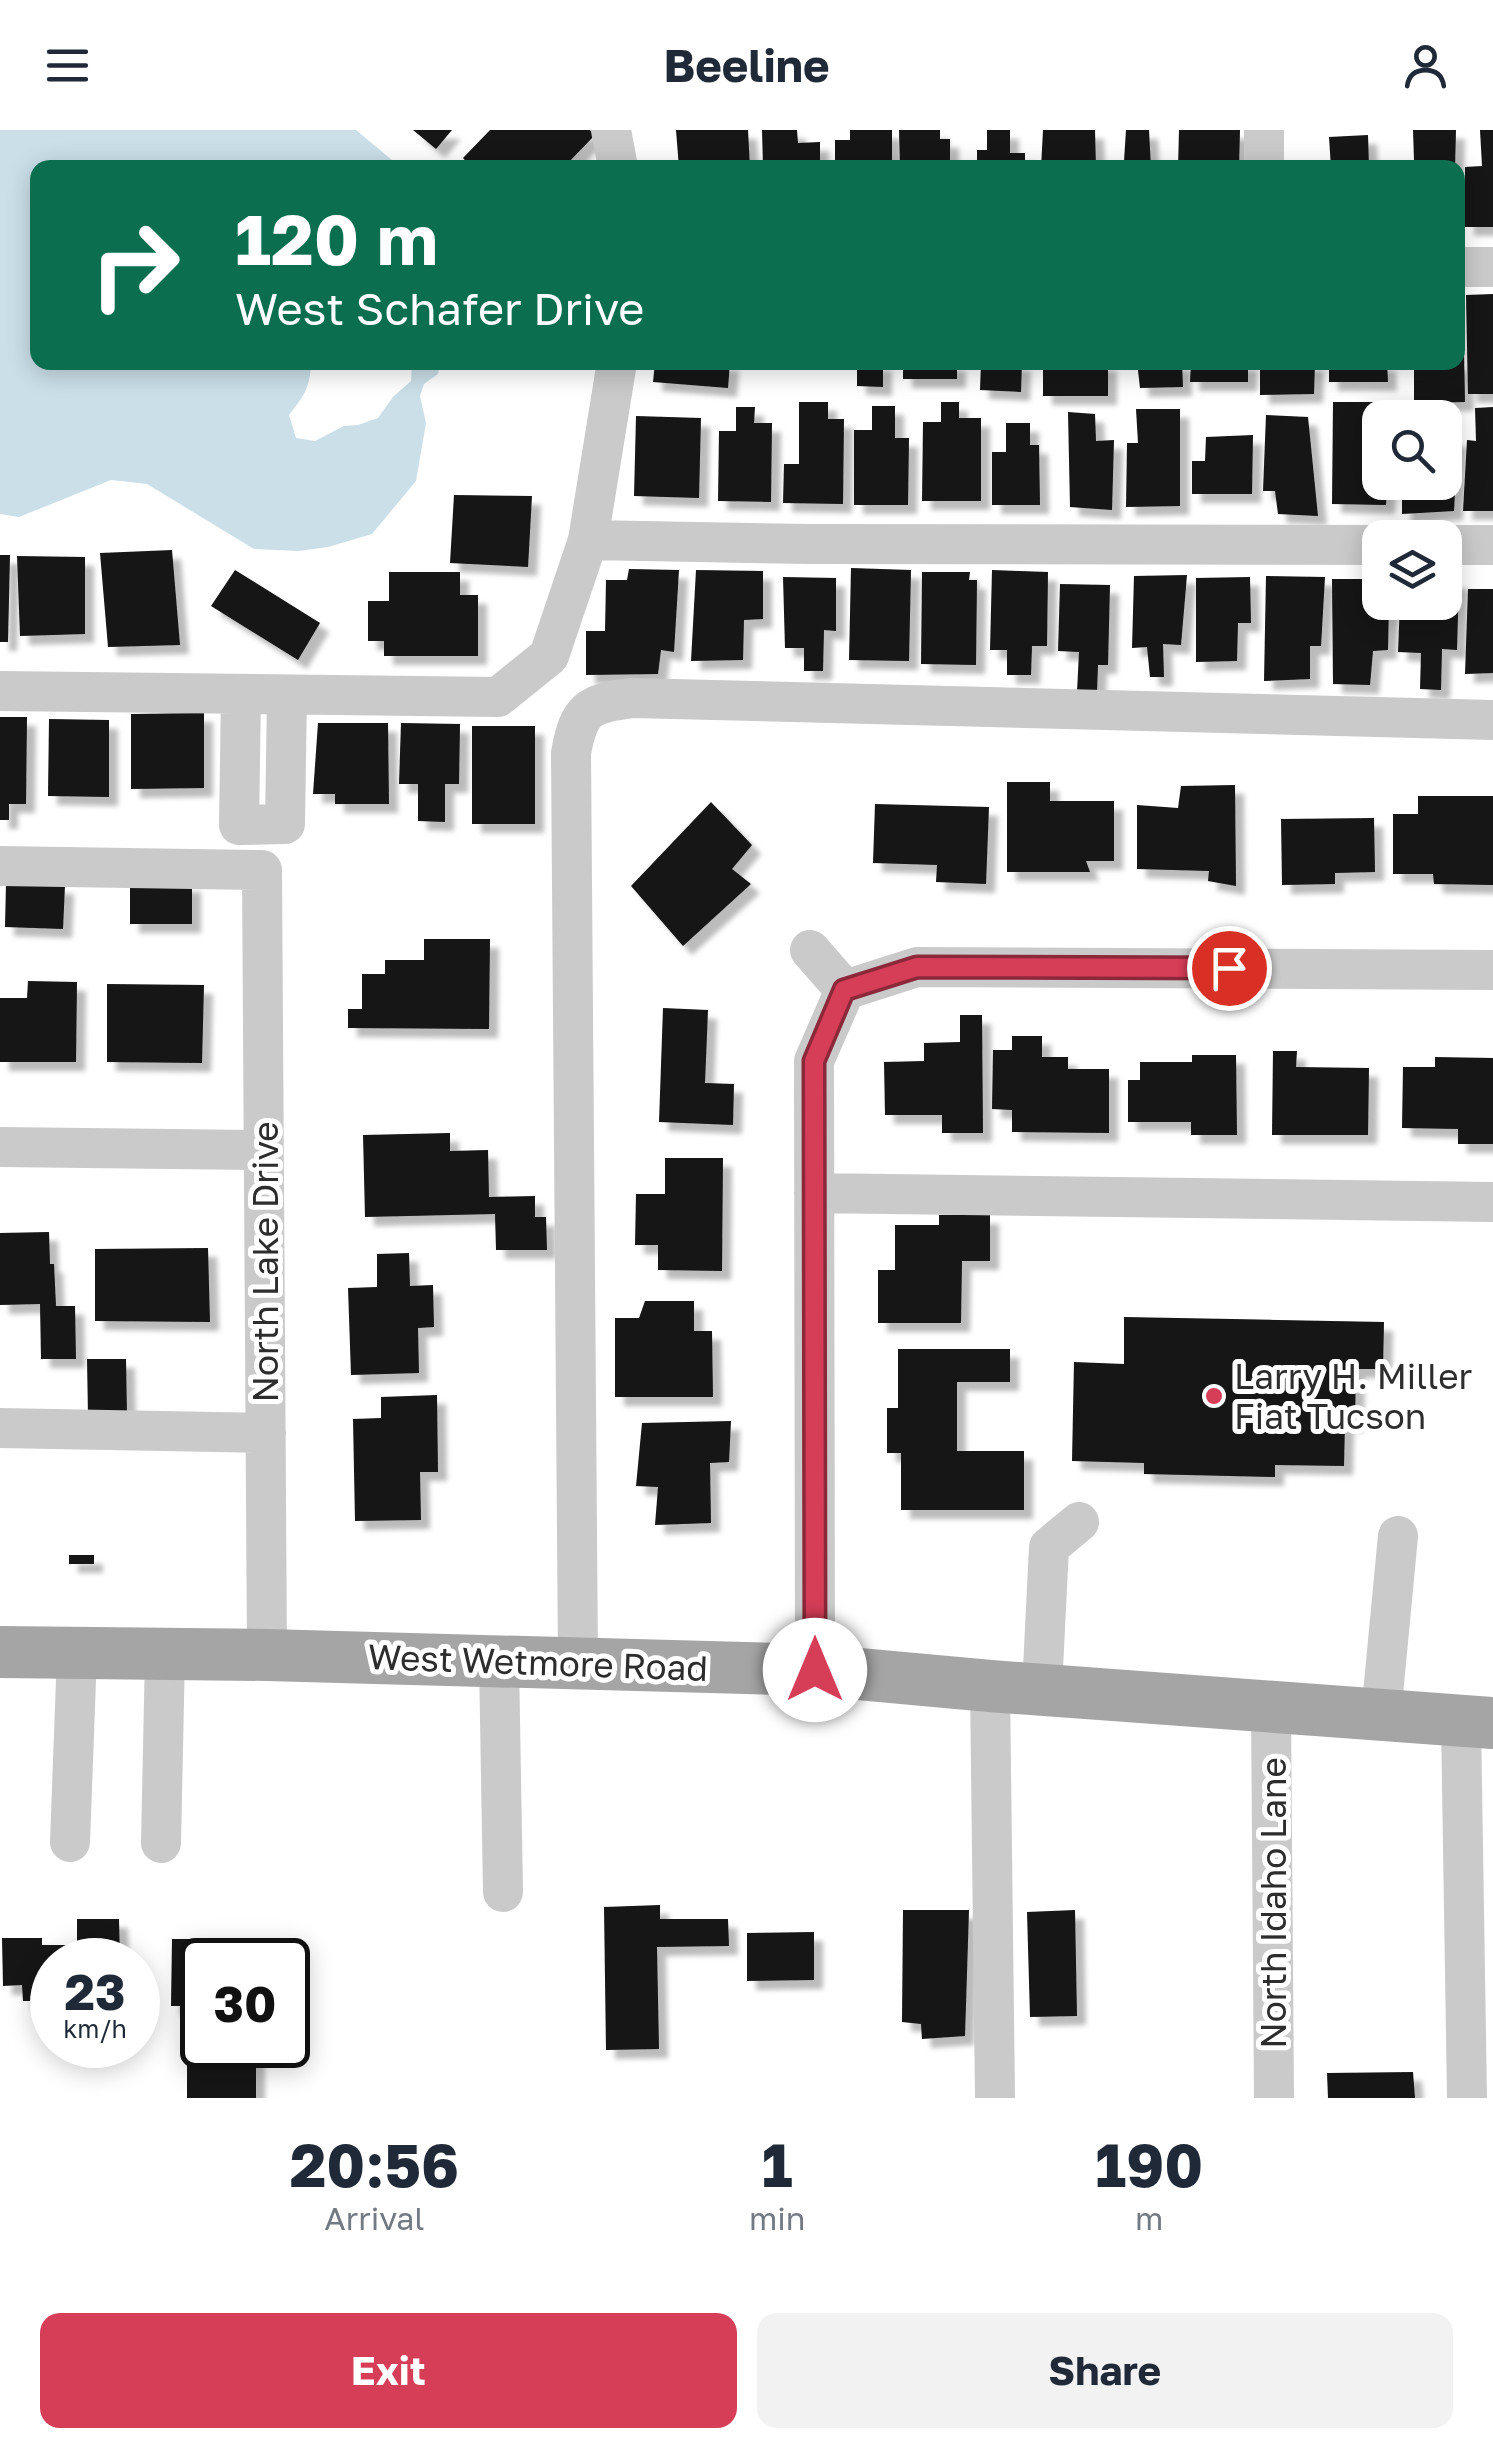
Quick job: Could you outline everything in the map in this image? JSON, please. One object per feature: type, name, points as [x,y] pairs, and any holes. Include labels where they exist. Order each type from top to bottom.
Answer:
[{"type":"main road","name":"West Wetmore Road","points":[[0,1652],[815,1670],[1477,1722]]},
{"type":"street","points":[[611,130],[617,160]]},
{"type":"street","points":[[1264,130],[1264,160]]},
{"type":"street","points":[[1465,267],[1493,267]]},
{"type":"street","points":[[0,691],[498,697],[549,656],[588,540],[616,370]]},
{"type":"street","points":[[588,540],[1362,545]]},
{"type":"street","points":[[1462,545],[1493,546]]},
{"type":"street","points":[[241,694],[240,826],[285,824],[286,695]]},
{"type":"street","points":[[578,1664],[571,753],[576,724],[588,710],[608,701],[633,698],[1493,720]]},
{"type":"street","name":"North Lake Drive","points":[[0,866],[262,870],[268,1655]]},
{"type":"street","points":[[810,950],[844,990]]},
{"type":"street","points":[[815,1670],[814,1061],[844,990],[917,967],[1493,970]]},
{"type":"street","points":[[0,1147],[264,1150]]},
{"type":"street","points":[[814,1193],[1493,1202]]},
{"type":"street","points":[[0,1428],[266,1433]]},
{"type":"street","points":[[1042,1689],[1048,1547],[1079,1522]]},
{"type":"street","points":[[1380,1715],[1398,1536]]},
{"type":"street","points":[[70,1842],[77,1653]]},
{"type":"street","points":[[161,1843],[165,1654]]},
{"type":"street","points":[[499,1661],[503,1892]]},
{"type":"street","points":[[990,1686],[995,2098]]},
{"type":"street","name":"North Idaho Lane","points":[[1271,1708],[1274,2098]]},
{"type":"street","points":[[1467,2098],[1464,1970],[1477,1722]]},
{"type":"street","points":[[1464,1970],[1493,2009]]},
{"type":"water","points":[[0,130],[356,130],[392,160],[30,160],[30,370],[310,370],[305,391],[289,415],[296,438],[315,441],[344,426],[378,418],[411,381],[412,370],[439,370],[424,384],[420,396],[426,423],[416,481],[372,534],[299,551],[254,549],[147,484],[111,480],[19,517],[0,514]]},
{"type":"building","points":[[413,130],[452,130],[436,149]]},
{"type":"building","points":[[490,130],[590,130],[595,135],[571,160],[463,158]]},
{"type":"building","points":[[676,130],[748,130],[750,160],[678,160]]},
{"type":"building","points":[[762,130],[797,130],[798,143],[820,142],[820,160],[763,160]]},
{"type":"building","points":[[850,130],[892,130],[892,160],[835,160],[835,140],[850,140]]},
{"type":"building","points":[[899,130],[940,130],[940,139],[950,139],[950,160],[900,160]]},
{"type":"building","points":[[987,130],[1010,130],[1010,153],[1025,153],[1025,160],[977,160],[977,150],[987,150]]},
{"type":"building","points":[[1043,130],[1095,130],[1096,160],[1041,160]]},
{"type":"building","points":[[1126,130],[1149,130],[1151,160],[1124,160]]},
{"type":"building","points":[[1179,130],[1240,130],[1239,160],[1178,160]]},
{"type":"building","points":[[1413,130],[1456,130],[1455,160],[1414,160]]},
{"type":"building","points":[[1480,130],[1493,130],[1493,227],[1465,227],[1465,167],[1482,166]]},
{"type":"building","points":[[1368,135],[1369,160],[1330,160],[1329,137]]},
{"type":"building","points":[[1493,294],[1493,394],[1468,394],[1466,295]]},
{"type":"building","points":[[654,370],[729,370],[728,388],[653,382]]},
{"type":"building","points":[[857,370],[883,370],[883,387],[857,386]]},
{"type":"building","points":[[903,370],[957,370],[957,379],[903,379]]},
{"type":"building","points":[[981,370],[1022,370],[1021,392],[980,390]]},
{"type":"building","points":[[1043,370],[1108,370],[1108,396],[1043,396]]},
{"type":"building","points":[[1138,370],[1182,370],[1183,387],[1140,388]]},
{"type":"building","points":[[1191,370],[1248,370],[1248,382],[1190,382]]},
{"type":"building","points":[[1260,370],[1315,370],[1314,394],[1260,395]]},
{"type":"building","points":[[1329,370],[1387,370],[1388,382],[1329,382]]},
{"type":"building","points":[[1414,370],[1464,370],[1465,402],[1414,400]]},
{"type":"building","points":[[799,402],[828,402],[828,419],[844,419],[843,504],[783,503],[784,464],[799,464]]},
{"type":"building","points":[[941,402],[959,402],[959,418],[981,418],[981,501],[922,501],[923,422],[941,422]]},
{"type":"building","points":[[1333,402],[1362,402],[1362,500],[1386,500],[1386,505],[1332,504]]},
{"type":"building","points":[[872,406],[895,406],[895,438],[909,438],[908,505],[854,505],[854,430],[872,430]]},
{"type":"building","points":[[736,407],[755,407],[754,423],[772,423],[771,502],[718,501],[719,431],[736,431]]},
{"type":"building","points":[[1493,407],[1493,511],[1463,511],[1467,440],[1476,441],[1475,408]]},
{"type":"building","points":[[1136,409],[1180,409],[1180,506],[1126,507],[1127,443],[1138,443]]},
{"type":"building","points":[[1068,412],[1095,414],[1096,441],[1114,440],[1112,510],[1070,507]]},
{"type":"building","points":[[1266,415],[1308,417],[1318,516],[1278,514],[1275,491],[1263,491]]},
{"type":"building","points":[[636,416],[701,418],[699,498],[634,496]]},
{"type":"building","points":[[1006,423],[1030,423],[1030,445],[1039,445],[1040,505],[992,505],[992,452],[1006,452]]},
{"type":"building","points":[[1253,435],[1252,494],[1192,494],[1192,461],[1205,461],[1206,437]]},
{"type":"building","points":[[454,495],[532,496],[528,567],[450,563]]},
{"type":"building","points":[[1402,500],[1455,500],[1454,511],[1402,514]]},
{"type":"building","points":[[172,550],[180,645],[108,647],[100,553]]},
{"type":"building","points":[[0,555],[10,555],[8,642],[0,642]]},
{"type":"building","points":[[17,556],[85,557],[85,634],[20,636]]},
{"type":"building","points":[[851,568],[911,570],[909,661],[849,660]]},
{"type":"building","points":[[629,569],[679,570],[674,652],[661,650],[658,674],[586,675],[586,631],[605,631],[606,580],[627,580]]},
{"type":"building","points":[[235,570],[320,623],[298,660],[211,606]]},
{"type":"building","points":[[696,570],[763,571],[763,619],[744,620],[743,660],[691,661]]},
{"type":"building","points":[[992,570],[1048,572],[1047,646],[1032,646],[1031,675],[1007,675],[1007,650],[990,650]]},
{"type":"building","points":[[389,572],[460,572],[460,595],[478,595],[478,656],[384,656],[384,641],[368,641],[368,601],[389,601]]},
{"type":"building","points":[[922,572],[970,572],[969,580],[977,580],[976,665],[921,664]]},
{"type":"building","points":[[1187,575],[1181,645],[1163,644],[1164,677],[1150,677],[1147,647],[1132,648],[1134,576]]},
{"type":"building","points":[[1266,576],[1325,577],[1321,646],[1310,646],[1310,679],[1264,681]]},
{"type":"building","points":[[783,577],[836,578],[836,631],[824,630],[823,671],[804,671],[804,648],[785,648]]},
{"type":"building","points":[[1250,577],[1251,623],[1238,623],[1237,661],[1196,662],[1196,578]]},
{"type":"building","points":[[1332,579],[1362,579],[1362,620],[1389,620],[1388,650],[1373,651],[1370,685],[1333,684]]},
{"type":"building","points":[[1060,584],[1110,585],[1108,665],[1098,665],[1097,692],[1077,692],[1079,652],[1058,651]]},
{"type":"building","points":[[1468,589],[1493,589],[1493,673],[1465,674]]},
{"type":"building","points":[[1399,620],[1458,620],[1457,650],[1442,649],[1441,690],[1420,689],[1421,653],[1398,652]]},
{"type":"building","points":[[204,713],[204,788],[131,789],[131,714]]},
{"type":"building","points":[[0,717],[27,717],[26,804],[9,804],[9,820],[0,820]]},
{"type":"building","points":[[49,719],[109,720],[109,797],[48,796]]},
{"type":"building","points":[[318,723],[388,723],[389,804],[335,804],[335,794],[313,794]]},
{"type":"building","points":[[401,723],[460,724],[459,784],[445,784],[445,822],[418,821],[418,784],[399,784]]},
{"type":"building","points":[[472,726],[535,726],[535,824],[472,824]]},
{"type":"building","points":[[1007,782],[1050,782],[1050,801],[1114,801],[1114,861],[1086,861],[1090,872],[1007,872]]},
{"type":"building","points":[[1235,785],[1236,886],[1208,881],[1209,871],[1137,869],[1137,805],[1178,808],[1181,786]]},
{"type":"building","points":[[1418,796],[1493,796],[1493,885],[1434,884],[1433,874],[1393,874],[1393,814],[1418,814]]},
{"type":"building","points":[[711,802],[752,845],[732,869],[751,884],[683,946],[631,886]]},
{"type":"building","points":[[875,804],[989,807],[986,884],[936,882],[937,865],[873,863]]},
{"type":"building","points":[[1374,818],[1375,872],[1335,873],[1335,884],[1282,885],[1281,819]]},
{"type":"building","points":[[6,883],[65,885],[63,929],[5,927]]},
{"type":"building","points":[[130,883],[192,883],[192,924],[130,924]]},
{"type":"building","points":[[424,939],[490,939],[489,1029],[348,1028],[348,1009],[362,1009],[362,974],[385,974],[385,960],[424,960]]},
{"type":"building","points":[[28,981],[77,982],[76,1062],[0,1062],[0,998],[27,998]]},
{"type":"building","points":[[107,984],[204,985],[202,1063],[107,1062]]},
{"type":"building","points":[[663,1008],[708,1010],[705,1083],[734,1084],[733,1125],[659,1122]]},
{"type":"building","points":[[960,1015],[982,1015],[983,1133],[942,1133],[942,1115],[885,1115],[884,1062],[924,1061],[924,1043],[960,1042]]},
{"type":"building","points":[[1012,1036],[1042,1036],[1042,1057],[1068,1057],[1068,1069],[1109,1069],[1109,1133],[1012,1132],[1012,1110],[992,1109],[993,1050],[1012,1050]]},
{"type":"building","points":[[1273,1051],[1297,1051],[1296,1067],[1369,1068],[1368,1135],[1272,1135]]},
{"type":"building","points":[[1192,1055],[1236,1055],[1237,1135],[1191,1135],[1191,1122],[1128,1122],[1128,1080],[1140,1080],[1140,1062],[1192,1062]]},
{"type":"building","points":[[1435,1057],[1493,1058],[1493,1144],[1458,1144],[1458,1129],[1402,1128],[1403,1067],[1435,1067]]},
{"type":"building","points":[[450,1133],[450,1151],[488,1150],[489,1197],[535,1196],[535,1217],[546,1217],[547,1250],[496,1250],[495,1214],[365,1217],[363,1135]]},
{"type":"building","points":[[665,1158],[723,1158],[722,1271],[658,1270],[658,1245],[635,1245],[636,1194],[665,1194]]},
{"type":"building","points":[[939,1215],[990,1215],[990,1261],[962,1261],[961,1323],[878,1323],[878,1270],[895,1270],[895,1225],[939,1225]]},
{"type":"building","points":[[49,1232],[56,1306],[75,1306],[76,1359],[41,1359],[40,1304],[0,1305],[0,1233]]},
{"type":"building","points":[[208,1248],[210,1322],[95,1321],[95,1249]]},
{"type":"building","points":[[409,1253],[410,1286],[433,1285],[434,1327],[418,1328],[419,1373],[351,1375],[348,1288],[377,1287],[377,1254]]},
{"type":"building","points":[[645,1301],[694,1301],[694,1331],[712,1331],[713,1397],[615,1397],[615,1318],[639,1318]]},
{"type":"building","name":"Larry H. Miller Fiat Tucson","points":[[1124,1317],[1384,1322],[1383,1369],[1356,1369],[1355,1423],[1345,1423],[1344,1466],[1275,1465],[1275,1477],[1144,1474],[1144,1463],[1072,1461],[1074,1362],[1124,1364]]},
{"type":"building","points":[[898,1349],[1010,1349],[1010,1382],[957,1382],[957,1451],[1024,1451],[1024,1510],[901,1510],[901,1453],[887,1453],[887,1408],[898,1408]]},
{"type":"building","points":[[87,1359],[126,1359],[127,1416],[88,1416]]},
{"type":"building","points":[[437,1395],[438,1472],[420,1472],[421,1520],[355,1521],[353,1419],[381,1418],[381,1397]]},
{"type":"building","points":[[731,1421],[729,1462],[710,1463],[711,1523],[655,1525],[658,1487],[636,1486],[642,1423]]},
{"type":"building","points":[[69,1555],[94,1555],[94,1564],[69,1564]]},
{"type":"building","points":[[660,1905],[660,1919],[728,1919],[729,1946],[657,1947],[659,2049],[606,2050],[604,1907]]},
{"type":"building","points":[[903,1910],[969,1910],[965,2036],[922,2039],[921,2024],[902,2022]]},
{"type":"building","points":[[1075,1910],[1077,2016],[1030,2017],[1027,1912]]},
{"type":"building","points":[[77,1919],[119,1919],[119,1938],[77,1938]]},
{"type":"building","points":[[814,1932],[814,1980],[747,1981],[747,1933]]},
{"type":"building","points":[[2,1938],[30,1938],[30,2001],[23,2001],[22,1985],[3,1986]]},
{"type":"building","points":[[172,1939],[180,1939],[180,2006],[171,2006]]},
{"type":"building","points":[[187,2068],[256,2068],[256,2098],[187,2098]]},
{"type":"building","points":[[1413,2072],[1415,2098],[1328,2098],[1327,2073]]},
{"type":"place","name":"Larry H. Miller Fiat Tucson","points":[[1214,1396]]},
{"type":"route","points":[[815,1670],[814,1061],[844,990],[917,967],[1229,968]]}]
